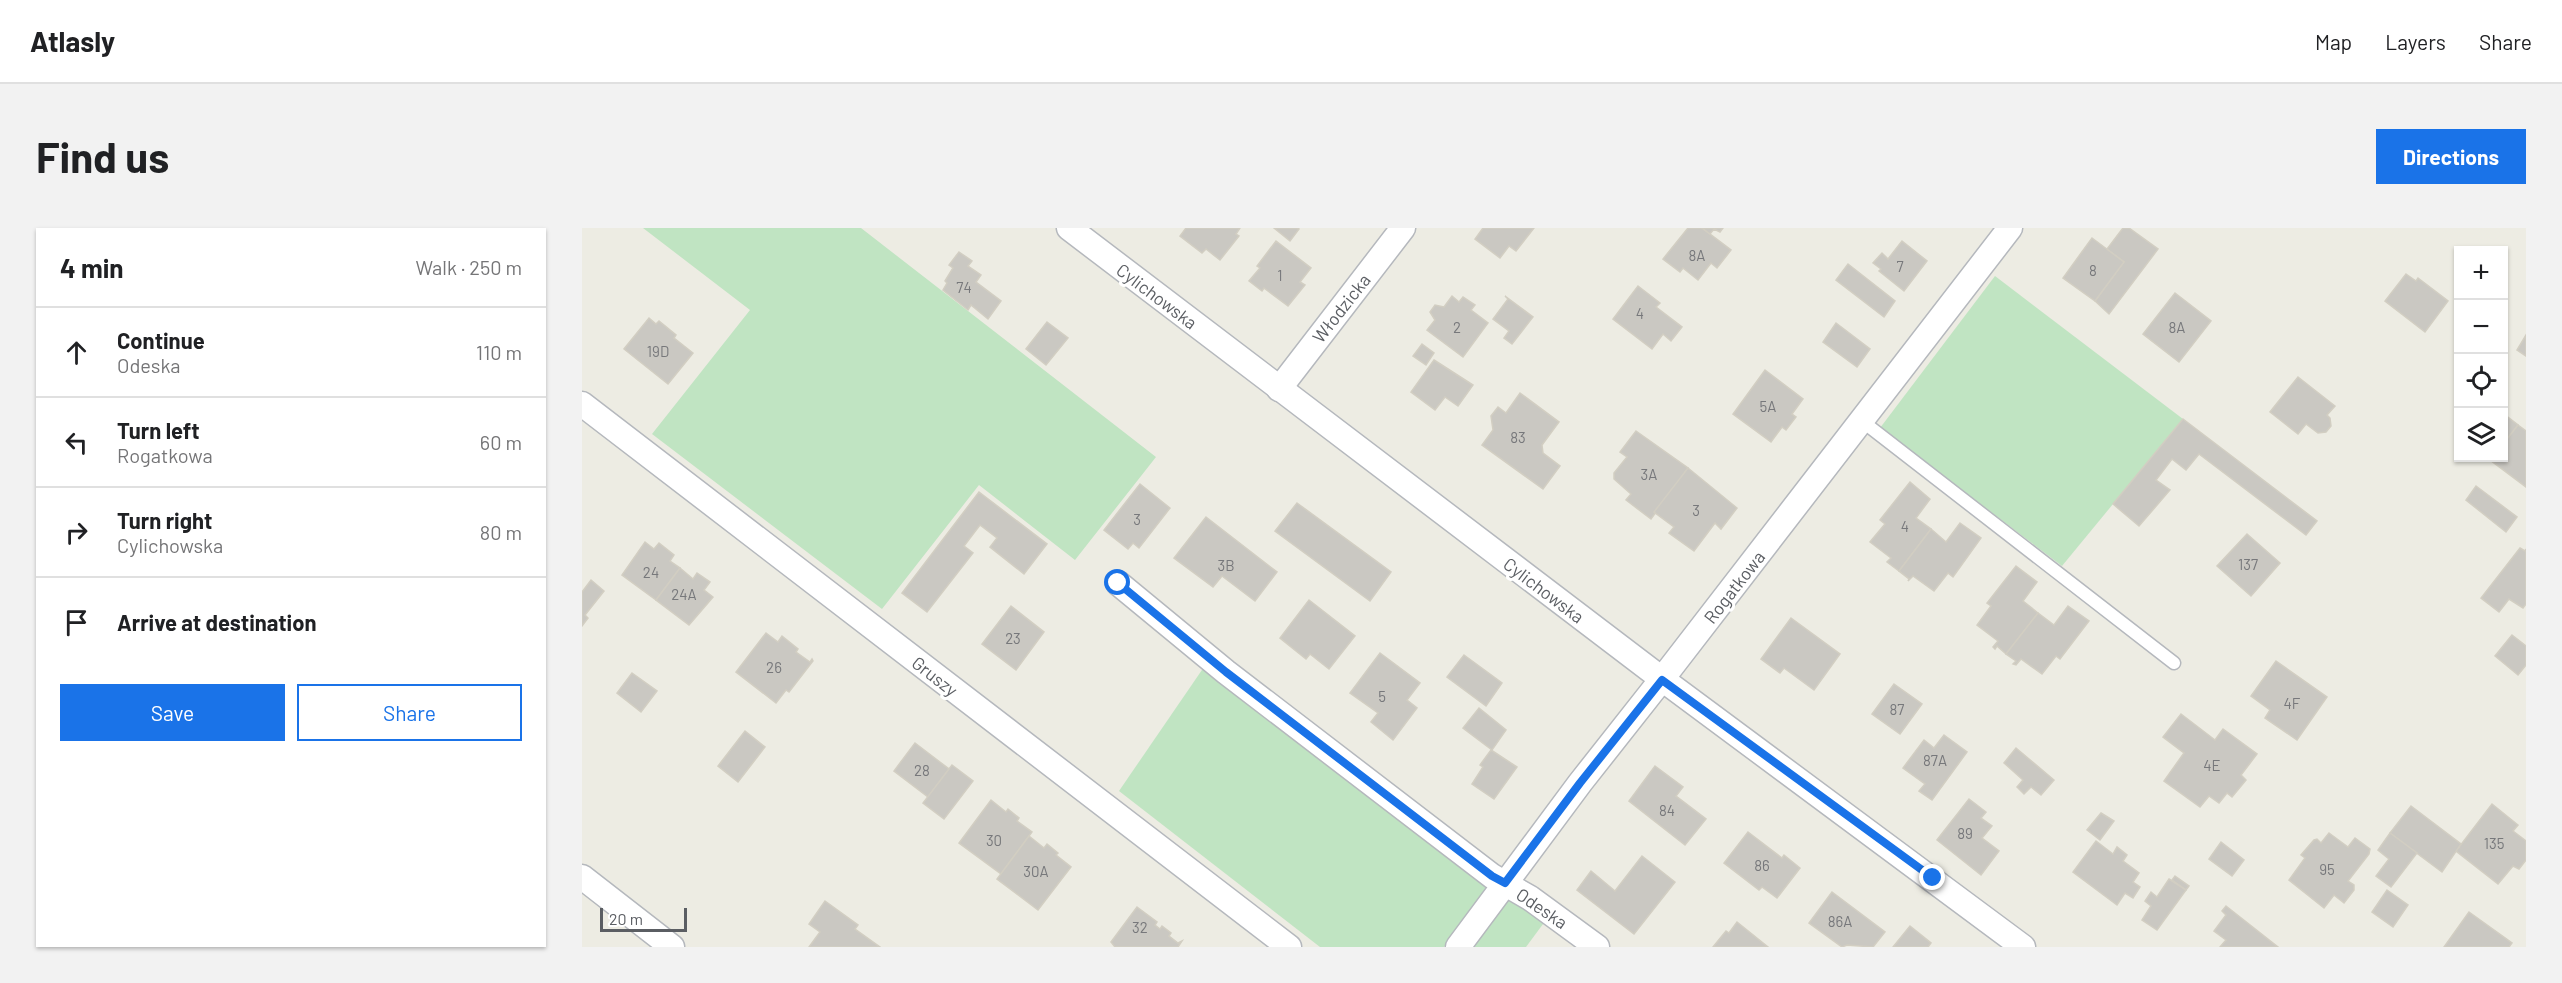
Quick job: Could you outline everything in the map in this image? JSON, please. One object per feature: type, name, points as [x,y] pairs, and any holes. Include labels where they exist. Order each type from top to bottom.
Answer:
[{"type":"street","name":"Cylichowska","points":[[1069,228],[1662,680],[2023,947]]},
{"type":"street","name":"Włodzicka","points":[[1280,389],[1403,228]]},
{"type":"street","name":"Rogatkowa","points":[[1458,947],[1580,783],[2010,228]]},
{"type":"street","name":"Gruszy","points":[[582,404],[1289,947]]},
{"type":"street","name":"Odeska","points":[[1118,583],[1226,672],[1492,876],[1538,903],[1597,947]]},
{"type":"street","points":[[582,878],[672,947]]},
{"type":"lane","points":[[1862,421],[2174,663]]},
{"type":"green space","points":[[643,228],[861,228],[1156,457],[1075,560],[979,485],[882,609],[652,434],[750,310]]},
{"type":"green space","points":[[1995,276],[2183,419],[2062,566],[1880,428]]},
{"type":"green space","points":[[1204,667],[1487,887],[1444,947],[1320,947],[1119,791]]},
{"type":"green space","points":[[1508,901],[1523,905],[1546,920],[1526,947],[1468,947],[1500,904]]},
{"type":"building","points":[[1186,228],[1240,228],[1236,234],[1239,236],[1220,260],[1206,249],[1202,253],[1180,236]]},
{"type":"building","points":[[1274,228],[1297,228],[1299,229],[1290,241]]},
{"type":"building","points":[[1483,228],[1534,228],[1516,251],[1509,246],[1500,258],[1475,239]]},
{"type":"building","points":[[1688,228],[1702,228],[1731,250],[1717,268],[1711,263],[1698,280],[1683,268],[1680,272],[1663,259]]},
{"type":"building","points":[[1702,228],[1723,228],[1720,232],[1714,229],[1710,234]]},
{"type":"building","points":[[2123,228],[2129,228],[2158,249],[2109,314],[2095,301],[2124,262],[2107,249]]},
{"type":"building","points":[[2092,238],[2124,262],[2095,301],[2063,278]]},
{"type":"building","points":[[1276,241],[1311,268],[1300,282],[1305,285],[1288,306],[1264,288],[1262,291],[1249,281],[1260,268],[1257,266]]},
{"type":"building","points":[[1902,241],[1927,261],[1904,291],[1879,271],[1881,269],[1873,263],[1882,253],[1888,259]]},
{"type":"building","points":[[959,252],[972,261],[968,266],[981,275],[976,282],[1001,301],[988,319],[971,305],[968,310],[943,290],[947,283],[945,281],[953,268],[949,265]]},
{"type":"building","points":[[1848,264],[1895,301],[1884,317],[1836,280]]},
{"type":"building","points":[[2406,274],[2416,281],[2418,278],[2448,301],[2425,332],[2385,301]]},
{"type":"building","points":[[1638,286],[1660,303],[1656,307],[1682,327],[1671,341],[1663,334],[1652,349],[1613,319]]},
{"type":"building","points":[[2175,293],[2211,321],[2179,362],[2143,334]]},
{"type":"building","points":[[1452,296],[1459,302],[1463,297],[1475,305],[1471,310],[1488,323],[1463,357],[1427,330],[1435,320],[1430,312],[1435,305],[1444,307]]},
{"type":"building","points":[[1505,296],[1533,317],[1512,344],[1504,338],[1509,331],[1493,319],[1508,299]]},
{"type":"building","points":[[649,318],[656,324],[659,321],[676,335],[674,338],[693,353],[668,384],[624,349]]},
{"type":"building","points":[[1047,322],[1068,338],[1046,365],[1026,349]]},
{"type":"building","points":[[1836,323],[1870,349],[1857,367],[1823,342]]},
{"type":"building","points":[[2526,335],[2526,356],[2517,350]]},
{"type":"building","points":[[1422,344],[1434,353],[1426,365],[1413,356]]},
{"type":"building","points":[[1434,360],[1473,385],[1458,406],[1445,397],[1435,410],[1411,392]]},
{"type":"building","points":[[1765,370],[1803,399],[1792,414],[1796,417],[1786,430],[1782,427],[1771,442],[1733,414]]},
{"type":"building","points":[[2298,377],[2335,406],[2327,415],[2331,426],[2326,432],[2318,433],[2306,424],[2298,434],[2270,412]]},
{"type":"building","points":[[1520,393],[1559,422],[1542,445],[1543,453],[1560,466],[1543,489],[1482,445],[1493,430],[1491,416],[1498,407],[1506,413]]},
{"type":"building","points":[[2508,417],[2518,425],[2508,438]]},
{"type":"building","points":[[2183,419],[2317,521],[2306,535],[2199,454],[2186,470],[2172,459],[2156,480],[2170,490],[2139,526],[2113,504]]},
{"type":"building","points":[[2518,425],[2526,431],[2526,487],[2493,462],[2508,462],[2508,438]]},
{"type":"building","points":[[1636,431],[1688,468],[1651,519],[1626,500],[1631,494],[1614,479],[1614,473],[1627,457],[1620,452]]},
{"type":"building","points":[[1688,468],[1737,508],[1721,529],[1715,523],[1694,551],[1669,533],[1674,527],[1654,512]]},
{"type":"building","points":[[1910,482],[1930,499],[1916,518],[1931,529],[1899,571],[1887,562],[1891,558],[1870,542],[1885,524],[1880,520]]},
{"type":"building","points":[[1140,484],[1170,508],[1139,548],[1133,543],[1128,549],[1104,530]]},
{"type":"building","points":[[2476,486],[2517,517],[2506,532],[2466,500]]},
{"type":"building","points":[[979,492],[1047,544],[1024,574],[990,547],[997,538],[980,525],[964,546],[973,553],[927,612],[902,593]]},
{"type":"building","points":[[1297,503],[1391,572],[1370,601],[1275,531]]},
{"type":"building","points":[[1206,517],[1277,572],[1255,601],[1222,576],[1213,587],[1174,558]]},
{"type":"building","points":[[1960,523],[1981,538],[1953,577],[1948,573],[1934,591],[1913,576],[1908,581],[1909,579],[1899,571],[1931,529],[1946,542]]},
{"type":"building","points":[[2247,534],[2280,563],[2251,596],[2217,566]]},
{"type":"building","points":[[645,542],[654,549],[659,543],[674,555],[670,561],[680,568],[656,600],[622,575]]},
{"type":"building","points":[[2520,548],[2525,551],[2526,549],[2526,604],[2523,608],[2509,599],[2499,612],[2481,598]]},
{"type":"building","points":[[2016,566],[2037,582],[2023,601],[2038,613],[2006,654],[1997,646],[1995,649],[1993,647],[1998,641],[1977,625],[1991,606],[1987,603]]},
{"type":"building","points":[[680,568],[693,579],[697,573],[710,582],[704,590],[713,597],[689,625],[656,600]]},
{"type":"building","points":[[591,580],[604,591],[585,615],[588,618],[582,626],[582,592]]},
{"type":"building","points":[[1309,600],[1355,636],[1329,669],[1310,654],[1306,659],[1280,638]]},
{"type":"building","points":[[1011,606],[1044,632],[1016,670],[982,644]]},
{"type":"building","points":[[2068,606],[2089,621],[2060,659],[2056,656],[2042,674],[2021,659],[2016,665],[2013,664],[2016,661],[2006,654],[2038,613],[2054,625]]},
{"type":"building","points":[[1791,618],[1840,654],[1814,690],[1784,668],[1780,673],[1761,659]]},
{"type":"building","points":[[766,633],[778,642],[782,636],[798,649],[796,652],[810,662],[812,659],[813,661],[789,692],[786,690],[776,703],[736,672]]},
{"type":"building","points":[[2512,635],[2526,646],[2526,665],[2518,675],[2495,656]]},
{"type":"building","points":[[1380,653],[1420,683],[1407,700],[1417,708],[1393,740],[1371,722],[1378,713],[1350,693]]},
{"type":"building","points":[[1464,655],[1502,683],[1486,706],[1447,677]]},
{"type":"building","points":[[2276,661],[2327,697],[2297,740],[2265,718],[2270,710],[2251,696]]},
{"type":"building","points":[[632,673],[657,691],[641,712],[617,693]]},
{"type":"building","points":[[1894,684],[1922,704],[1900,734],[1872,714]]},
{"type":"building","points":[[1479,708],[1506,730],[1492,750],[1463,728]]},
{"type":"building","points":[[2181,714],[2215,740],[2223,729],[2257,754],[2241,775],[2246,780],[2232,797],[2227,793],[2219,803],[2209,796],[2200,807],[2164,781],[2184,753],[2163,737]]},
{"type":"building","points":[[745,731],[765,747],[738,782],[718,766]]},
{"type":"building","points":[[1944,735],[1967,752],[1932,800],[1919,791],[1925,784],[1903,768],[1924,740],[1934,748]]},
{"type":"building","points":[[915,743],[949,769],[928,797],[894,771]]},
{"type":"building","points":[[2016,748],[2054,780],[2041,795],[2031,787],[2024,794],[2017,787],[2023,780],[2004,763]]},
{"type":"building","points":[[1491,750],[1517,767],[1494,799],[1472,784],[1483,767],[1480,765]]},
{"type":"building","points":[[952,765],[973,781],[944,819],[923,803]]},
{"type":"building","points":[[1655,766],[1683,787],[1676,796],[1706,819],[1685,845],[1629,801]]},
{"type":"building","points":[[1969,799],[1986,812],[1981,818],[1992,826],[1982,838],[1999,851],[1981,875],[1937,840]]},
{"type":"building","points":[[991,800],[1006,812],[1008,809],[1019,818],[1017,821],[1032,832],[1001,874],[959,843]]},
{"type":"building","points":[[2492,804],[2518,825],[2513,831],[2526,841],[2526,860],[2519,869],[2513,866],[2498,884],[2456,851]]},
{"type":"building","points":[[2411,806],[2461,844],[2442,872],[2390,833]]},
{"type":"building","points":[[2101,813],[2114,821],[2100,840],[2087,830]]},
{"type":"building","points":[[1748,832],[1782,858],[1784,855],[1800,868],[1777,898],[1762,887],[1759,890],[1724,863]]},
{"type":"building","points":[[2329,833],[2348,847],[2355,838],[2370,849],[2369,854],[2348,881],[2354,885],[2354,890],[2344,903],[2334,895],[2324,908],[2289,880],[2305,858],[2301,855],[2314,840],[2317,839],[2321,843]]},
{"type":"building","points":[[2390,833],[2417,853],[2391,887],[2376,876],[2389,859],[2378,850]]},
{"type":"building","points":[[1029,836],[1044,848],[1047,844],[1071,867],[1038,910],[997,879]]},
{"type":"building","points":[[2096,841],[2113,854],[2117,847],[2127,855],[2123,861],[2139,873],[2133,882],[2140,887],[2133,898],[2125,893],[2117,905],[2073,872]]},
{"type":"building","points":[[2221,842],[2244,860],[2232,876],[2209,859]]},
{"type":"building","points":[[1642,856],[1675,882],[1634,934],[1577,890],[1591,871],[1615,891]]},
{"type":"building","points":[[2175,876],[2189,886],[2186,890],[2172,880]]},
{"type":"building","points":[[2169,879],[2186,890],[2157,930],[2142,920],[2151,906],[2145,901],[2151,892],[2157,897]]},
{"type":"building","points":[[2387,890],[2408,905],[2393,927],[2372,912]]},
{"type":"building","points":[[1832,892],[1885,932],[1873,947],[1847,945],[1842,947],[1809,923]]},
{"type":"building","points":[[825,901],[858,925],[855,929],[880,947],[809,947],[820,932],[809,924]]},
{"type":"building","points":[[2226,906],[2278,947],[2220,947],[2226,940],[2214,931],[2226,915],[2222,911]]},
{"type":"building","points":[[1137,907],[1157,922],[1155,925],[1160,929],[1162,926],[1171,933],[1169,936],[1178,943],[1182,941],[1178,947],[1115,947],[1111,942]]},
{"type":"building","points":[[2469,912],[2512,943],[2509,947],[2444,947]]},
{"type":"building","points":[[1737,922],[1768,947],[1713,947],[1726,931],[1729,933]]},
{"type":"building","points":[[1910,926],[1931,943],[1928,947],[1893,947]]},
{"type":"route","points":[[1118,583],[1226,672],[1492,876],[1505,883],[1580,783],[1662,680],[1933,878]]}]
